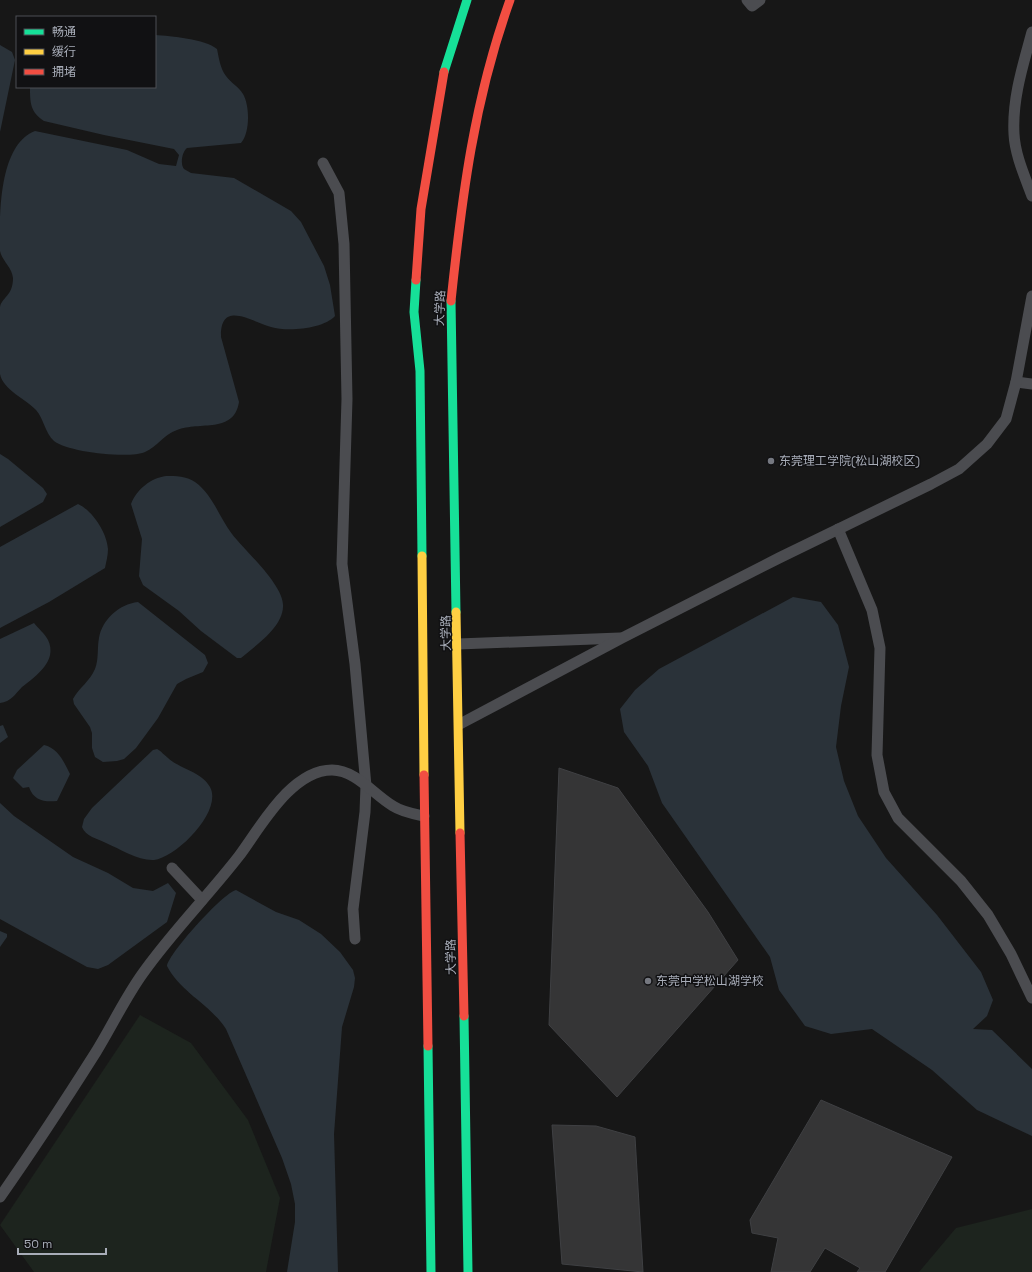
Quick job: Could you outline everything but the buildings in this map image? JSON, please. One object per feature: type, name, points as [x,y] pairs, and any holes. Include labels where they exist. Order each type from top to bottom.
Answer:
[{"type":"main road","name":"大学路","points":[[431,1272],[424,816],[420,371],[414,312],[421,210],[440,94],[444,71],[467,0]]},
{"type":"main road","name":"大学路","points":[[468,1272],[460,724],[451,303],[463,186],[479,102],[497,32],[510,0]]},
{"type":"street","points":[[747,0],[752,6],[760,0]]},
{"type":"street","points":[[1032,32],[1014,106],[1014,136],[1021,166],[1032,196]]},
{"type":"street","points":[[324,163],[339,193],[344,244],[347,384],[342,564],[355,664],[366,786],[365,812],[353,909],[355,939]]},
{"type":"street","points":[[460,724],[622,638],[959,469],[987,444],[1006,419],[1016,382],[1032,296]]},
{"type":"street","points":[[1016,382],[1032,384]]},
{"type":"street","points":[[838,529],[872,610],[880,648],[876,755],[884,792],[898,818],[962,881],[988,915],[1011,954],[1032,998]]},
{"type":"street","points":[[458,644],[622,638]]},
{"type":"street","points":[[0,1197],[95,1054],[142,975],[166,941],[240,855],[268,814],[298,784],[310,777],[332,770],[343,772],[354,777],[394,807],[424,816]]},
{"type":"street","points":[[172,868],[202,900]]},
{"type":"shaded area","points":[[156,35],[196,40],[217,49],[222,70],[243,94],[245,99],[248,112],[246,133],[241,143],[187,148],[182,158],[183,167],[191,173],[234,178],[291,211],[301,222],[324,266],[330,285],[335,316],[330,320],[314,327],[296,329],[271,327],[238,316],[231,316],[226,319],[222,325],[221,337],[239,402],[236,412],[230,419],[215,425],[177,430],[168,434],[149,450],[137,454],[126,455],[84,451],[61,445],[54,441],[36,410],[5,385],[0,374],[0,307],[11,289],[13,278],[11,271],[0,251],[0,218],[6,174],[16,147],[24,137],[35,131],[127,150],[159,164],[176,166],[179,155],[174,149],[44,121],[39,118],[33,110],[30,88],[156,88]]},
{"type":"shaded area","points":[[0,45],[12,52],[15,60],[0,132]]},
{"type":"shaded area","points":[[0,454],[43,488],[47,494],[43,502],[0,527]]},
{"type":"shaded area","points":[[166,476],[185,477],[195,482],[207,493],[232,534],[263,569],[278,589],[282,599],[282,615],[267,636],[241,658],[237,658],[201,631],[179,611],[143,585],[139,576],[142,539],[131,504],[145,485],[155,479]]},
{"type":"shaded area","points":[[78,504],[84,507],[94,517],[105,536],[108,549],[105,568],[49,602],[0,628],[0,547]]},
{"type":"shaded area","points":[[793,597],[821,602],[838,625],[849,667],[841,706],[836,747],[844,781],[858,816],[886,858],[937,915],[981,972],[993,1000],[987,1016],[973,1029],[992,1030],[1032,1069],[1032,1136],[977,1110],[932,1070],[872,1029],[831,1034],[805,1026],[779,990],[770,957],[662,803],[648,766],[624,732],[620,709],[635,690],[659,669]]},
{"type":"shaded area","points":[[138,602],[205,655],[208,663],[203,672],[177,684],[158,718],[136,748],[124,759],[103,762],[95,757],[92,748],[92,733],[90,727],[74,704],[73,699],[95,669],[99,638],[108,619],[112,614],[124,606]]},
{"type":"shaded area","points":[[34,623],[48,640],[50,655],[48,661],[39,673],[12,697],[7,701],[0,703],[0,639]]},
{"type":"shaded area","points":[[3,725],[8,737],[0,743],[0,726]]},
{"type":"shaded area","points":[[44,745],[57,752],[70,774],[57,801],[40,800],[31,792],[29,787],[23,788],[13,778],[17,770]]},
{"type":"shaded area","points":[[157,749],[173,762],[202,778],[210,787],[212,797],[210,808],[204,820],[185,842],[164,857],[148,860],[142,859],[92,837],[86,833],[82,827],[84,819],[92,808],[153,750]]},
{"type":"shaded area","points":[[0,803],[14,816],[73,857],[108,873],[133,888],[153,891],[168,883],[176,893],[167,922],[108,965],[98,969],[87,967],[0,919]]},
{"type":"shaded area","points":[[236,890],[276,912],[299,920],[321,934],[340,952],[353,970],[355,978],[354,987],[342,1027],[334,1134],[338,1272],[287,1272],[295,1222],[295,1204],[291,1184],[282,1158],[226,1029],[212,1012],[179,983],[167,966],[177,949],[197,924],[220,901]]},
{"type":"shaded area","points":[[0,931],[7,934],[7,937],[0,947]]},
{"type":"shaded area","points":[[140,1015],[191,1043],[248,1120],[280,1198],[266,1272],[34,1272],[0,1225]]},
{"type":"shaded area","points":[[1032,1209],[1032,1272],[919,1272],[956,1228]]},
{"type":"traffic: fast","points":[[444,72],[467,0]]},
{"type":"traffic: fast","points":[[416,280],[414,312],[420,371],[422,556]]},
{"type":"traffic: fast","points":[[451,301],[456,612]]},
{"type":"traffic: fast","points":[[464,1016],[468,1272]]},
{"type":"traffic: fast","points":[[428,1046],[431,1272]]},
{"type":"traffic: slow","points":[[422,556],[424,775]]},
{"type":"traffic: slow","points":[[456,612],[460,833]]},
{"type":"traffic: jam","points":[[451,301],[465,186],[478,111],[487,74],[510,0]]},
{"type":"traffic: jam","points":[[416,280],[421,209],[444,72]]},
{"type":"traffic: jam","points":[[424,775],[428,1046]]},
{"type":"traffic: jam","points":[[460,833],[464,1016]]},
{"type":"place","name":"东莞理工学院(松山湖校区)","points":[[771,461]]},
{"type":"place","name":"东莞中学松山湖学校","points":[[648,981]]}]
